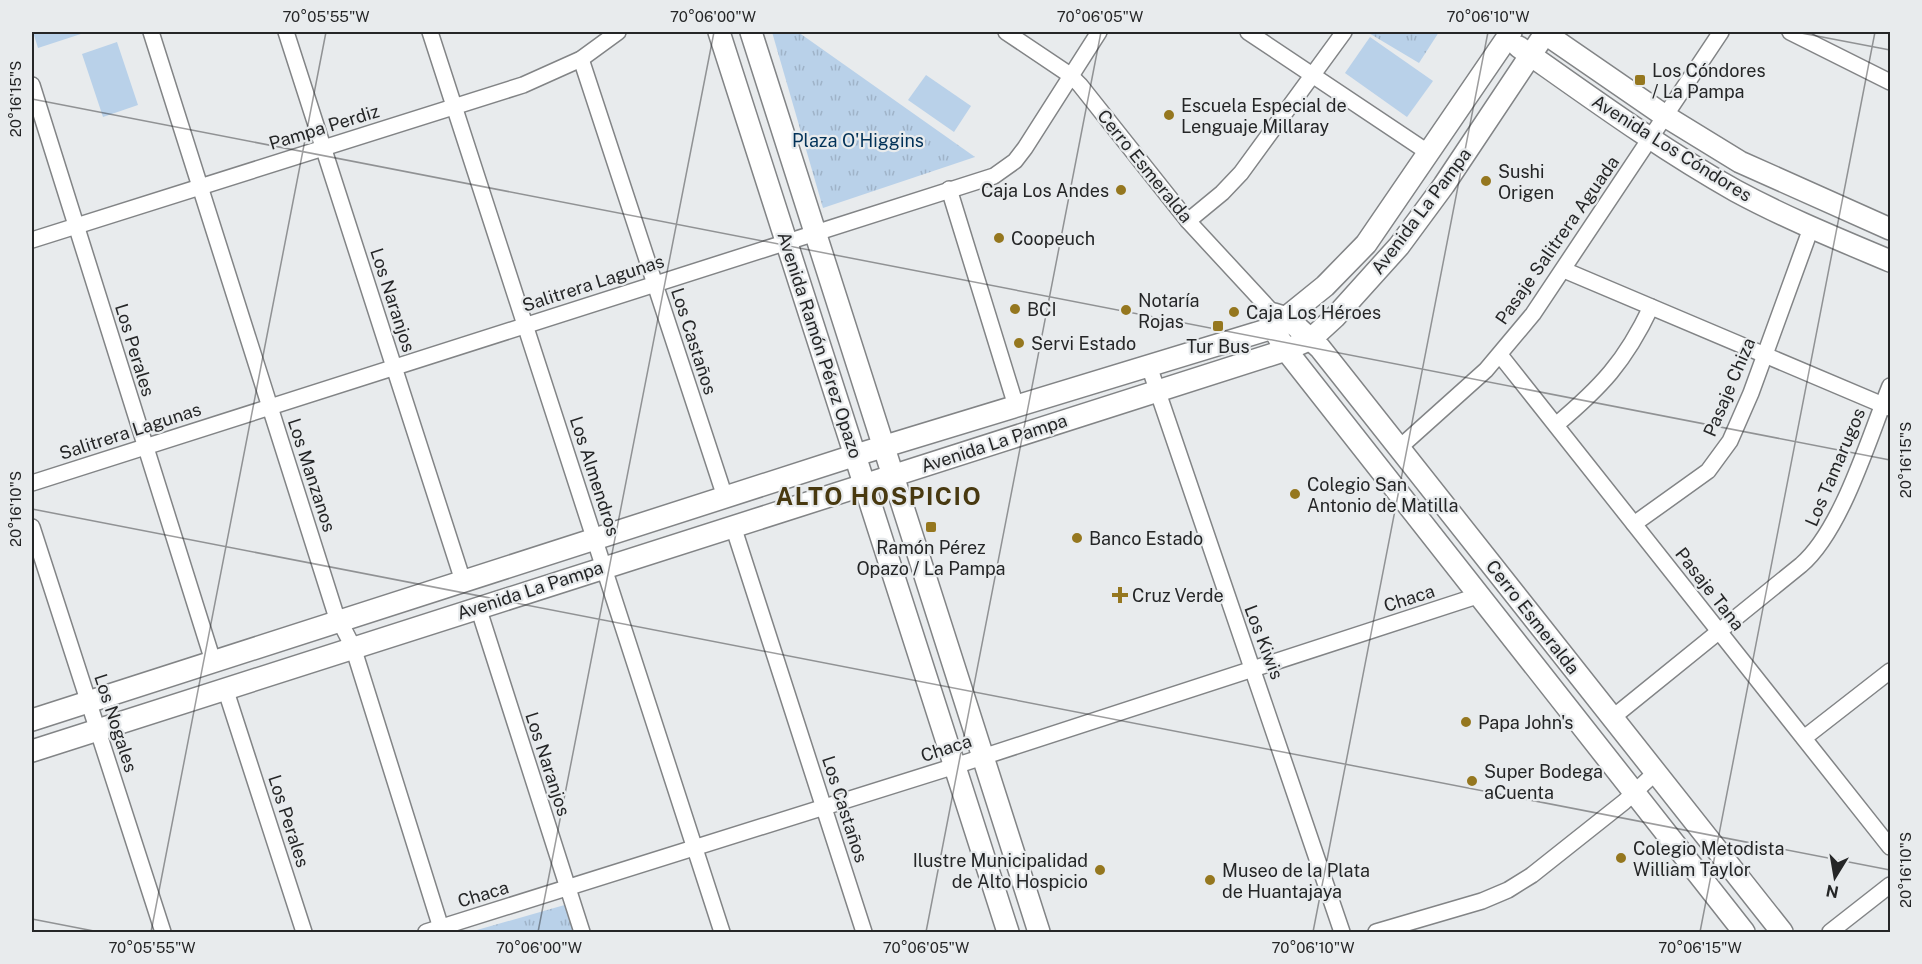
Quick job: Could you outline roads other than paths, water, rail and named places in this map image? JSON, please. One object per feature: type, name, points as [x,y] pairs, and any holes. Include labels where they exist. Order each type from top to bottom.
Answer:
[{"type":"street","name":"Los Manzanos","points":[[151,32],[338,621],[353,647],[441,928]]},
{"type":"street","name":"Los Naranjos","points":[[286,32],[463,581]]},
{"type":"street","name":"Los Almendros","points":[[430,32],[722,933]]},
{"type":"street","name":"Pampa Perdiz","points":[[32,240],[533,82],[581,59],[618,32]]},
{"type":"street","name":"Avenida Ramón Pérez Opazo","points":[[719,32],[1008,933]]},
{"type":"street","name":"Avenida Ramón Pérez Opazo","points":[[751,32],[1039,933]]},
{"type":"street","name":"Cerro Esmeralda","points":[[1006,32],[1070,75],[1188,221],[1278,320],[1311,339],[1782,933]]},
{"type":"street","name":"Salitrera Lagunas","points":[[32,483],[994,176],[1015,161],[1100,32]]},
{"type":"street","points":[[1248,32],[1430,153]]},
{"type":"street","points":[[1188,221],[1241,173],[1344,32]]},
{"type":"street","name":"Avenida Los Cóndores","points":[[1545,32],[1665,116],[1740,162],[1890,229]]},
{"type":"street","name":"Avenida La Pampa","points":[[32,751],[1286,350],[1311,339],[1356,295],[1399,246],[1444,185],[1545,32]]},
{"type":"street","name":"Pasaje Salitrera Aguada","points":[[1399,448],[1500,355],[1564,270],[1721,32]]},
{"type":"street","points":[[1790,32],[1890,82]]},
{"type":"street","name":"Avenida Los Cóndores","points":[[1504,34],[1530,55],[1650,138],[1728,186],[1810,228],[1890,261]]},
{"type":"street","name":"Avenida La Pampa","points":[[32,720],[884,446],[1149,366],[1278,320],[1325,286],[1366,244],[1430,153],[1504,34]]},
{"type":"street","name":"Los Castaños","points":[[581,59],[724,497]]},
{"type":"street","name":"Los Perales","points":[[32,85],[213,661]]},
{"type":"street","points":[[950,189],[1016,406]]},
{"type":"street","name":"Pasaje Chiza","points":[[1634,524],[1708,471],[1721,456],[1738,425],[1810,228]]},
{"type":"street","points":[[1564,270],[1887,407]]},
{"type":"street","points":[[1556,425],[1612,373],[1633,344],[1651,307]]},
{"type":"street","name":"Cerro Esmeralda","points":[[1278,320],[1286,350],[1744,933]]},
{"type":"street","name":"Pasaje Tana","points":[[1500,355],[1890,848]]},
{"type":"street","name":"Los Kiwis","points":[[1149,366],[1252,670],[1263,694],[1342,933]]},
{"type":"street","name":"Los Tamarugos","points":[[1612,718],[1807,560],[1821,545],[1887,407],[1890,386]]},
{"type":"street","name":"Los Nogales","points":[[32,526],[162,933]]},
{"type":"street","name":"Los Castaños","points":[[733,526],[864,933]]},
{"type":"street","name":"Chaca","points":[[426,933],[956,766],[1478,596]]},
{"type":"street","name":"Los Naranjos","points":[[478,607],[582,933]]},
{"type":"street","points":[[1804,738],[1890,671]]},
{"type":"street","name":"Los Perales","points":[[225,688],[304,933]]},
{"type":"street","points":[[1563,703],[1591,716],[1612,718]]},
{"type":"street","points":[[1376,933],[1482,901],[1508,890],[1540,869],[1624,802],[1655,773]]},
{"type":"street","points":[[1830,933],[1890,885]]},
{"type":"place","name":"Los Cóndores / La Pampa","points":[[1640,80]]},
{"type":"place","name":"Escuela Especial de Lenguaje Millaray","points":[[1169,115]]},
{"type":"place","name":"Sushi Origen","points":[[1486,181]]},
{"type":"place","name":"Caja Los Andes","points":[[1121,190]]},
{"type":"place","name":"Coopeuch","points":[[999,238]]},
{"type":"place","name":"BCI","points":[[1015,309]]},
{"type":"place","name":"Notaría Rojas","points":[[1126,310]]},
{"type":"place","name":"Caja Los Héroes","points":[[1234,312]]},
{"type":"place","name":"Tur Bus","points":[[1218,326]]},
{"type":"place","name":"Servi Estado","points":[[1019,343]]},
{"type":"place","name":"Colegio San Antonio de Matilla","points":[[1295,494]]},
{"type":"place","name":"Ramón Pérez Opazo / La Pampa","points":[[931,527]]},
{"type":"place","name":"Banco Estado","points":[[1077,538]]},
{"type":"place","name":"Cruz Verde","points":[[1120,595]]},
{"type":"place","name":"Papa John's","points":[[1466,722]]},
{"type":"place","name":"Super Bodega aCuenta","points":[[1472,781]]},
{"type":"place","name":"Colegio Metodista William Taylor","points":[[1621,858]]},
{"type":"place","name":"Ilustre Municipalidad de Alto Hospicio","points":[[1100,870]]},
{"type":"place","name":"Museo de la Plata de Huantajaya","points":[[1210,880]]},
{"type":"district","name":"ALTO HOSPICIO","points":[[879,496]]},
{"type":"park label","name":"Plaza O'Higgins","points":[[858,140]]}]
